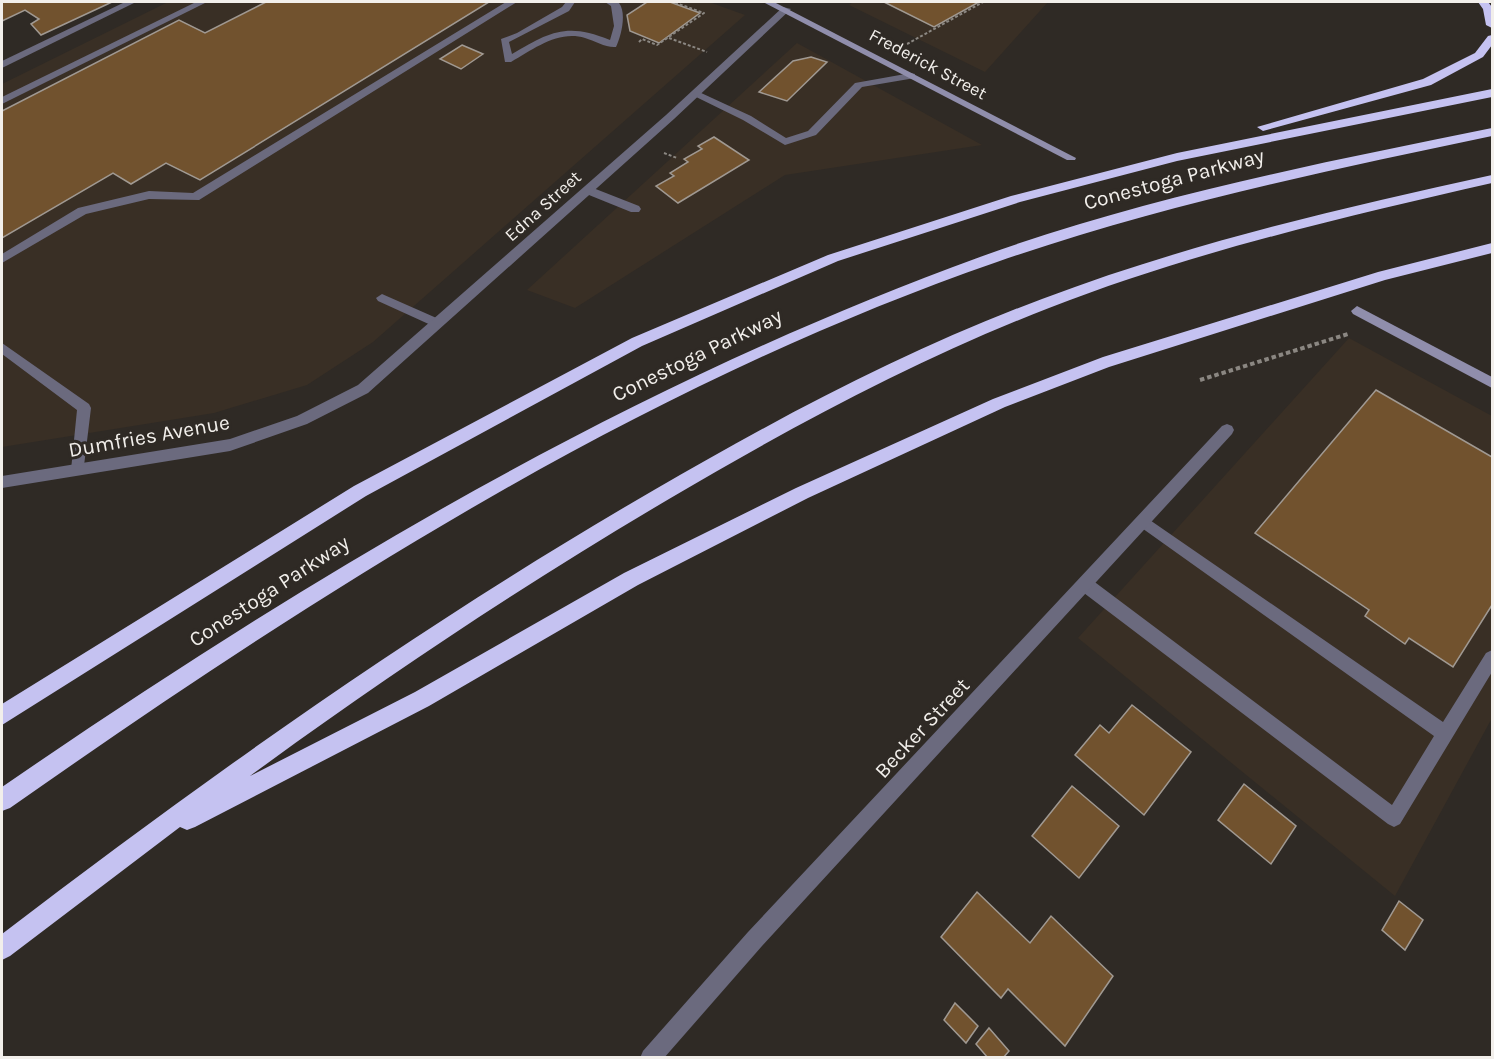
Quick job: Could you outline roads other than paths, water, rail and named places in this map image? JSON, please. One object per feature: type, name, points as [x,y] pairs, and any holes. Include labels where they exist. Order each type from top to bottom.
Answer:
[{"type":"highway","points":[[1483,2],[1488,8],[1492,25]]},
{"type":"highway","points":[[1177,157],[1236,135],[1427,82],[1479,55],[1492,38]]},
{"type":"highway","name":"Conestoga Parkway","points":[[2,715],[360,490],[479,429],[638,342],[833,258],[1016,199],[1177,157],[1492,93]]},
{"type":"highway","name":"Conestoga Parkway","points":[[2,800],[365,558],[591,435],[760,350],[986,260],[1164,204],[1492,132]]},
{"type":"highway","points":[[2,948],[129,849],[409,651],[628,512],[802,414],[943,347],[1054,300],[1193,255],[1322,219],[1492,179]]},
{"type":"highway","points":[[129,849],[423,699],[631,579],[802,493],[999,403],[1103,363],[1383,276],[1492,248]]},
{"type":"main road","name":"Frederick Street","points":[[768,2],[791,5],[911,76],[1071,158]]},
{"type":"main road","points":[[1357,310],[1492,383]]},
{"type":"street","points":[[2,65],[131,2]]},
{"type":"street","points":[[2,101],[202,2]]},
{"type":"street","points":[[2,259],[82,211],[149,195],[195,197],[512,2]]},
{"type":"street","points":[[570,2],[566,9],[520,35],[504,41],[508,60],[556,34],[569,31],[585,32],[613,45],[619,26],[615,4],[609,2]]},
{"type":"street","name":"Edna Street","points":[[302,420],[363,389],[695,94],[791,5]]},
{"type":"street","points":[[695,94],[747,118],[785,142],[812,133],[859,85],[911,76]]},
{"type":"street","points":[[588,190],[634,209]]},
{"type":"street","points":[[382,298],[437,323]]},
{"type":"street","points":[[2,348],[84,408],[78,470]]},
{"type":"street","name":"Dumfries Avenue","points":[[2,482],[230,446],[302,420]]},
{"type":"street","name":"Becker Street","points":[[650,1058],[755,939],[1086,585],[1227,430]]},
{"type":"street","points":[[1144,522],[1446,735]]},
{"type":"street","points":[[1086,585],[1394,818],[1492,658]]}]
